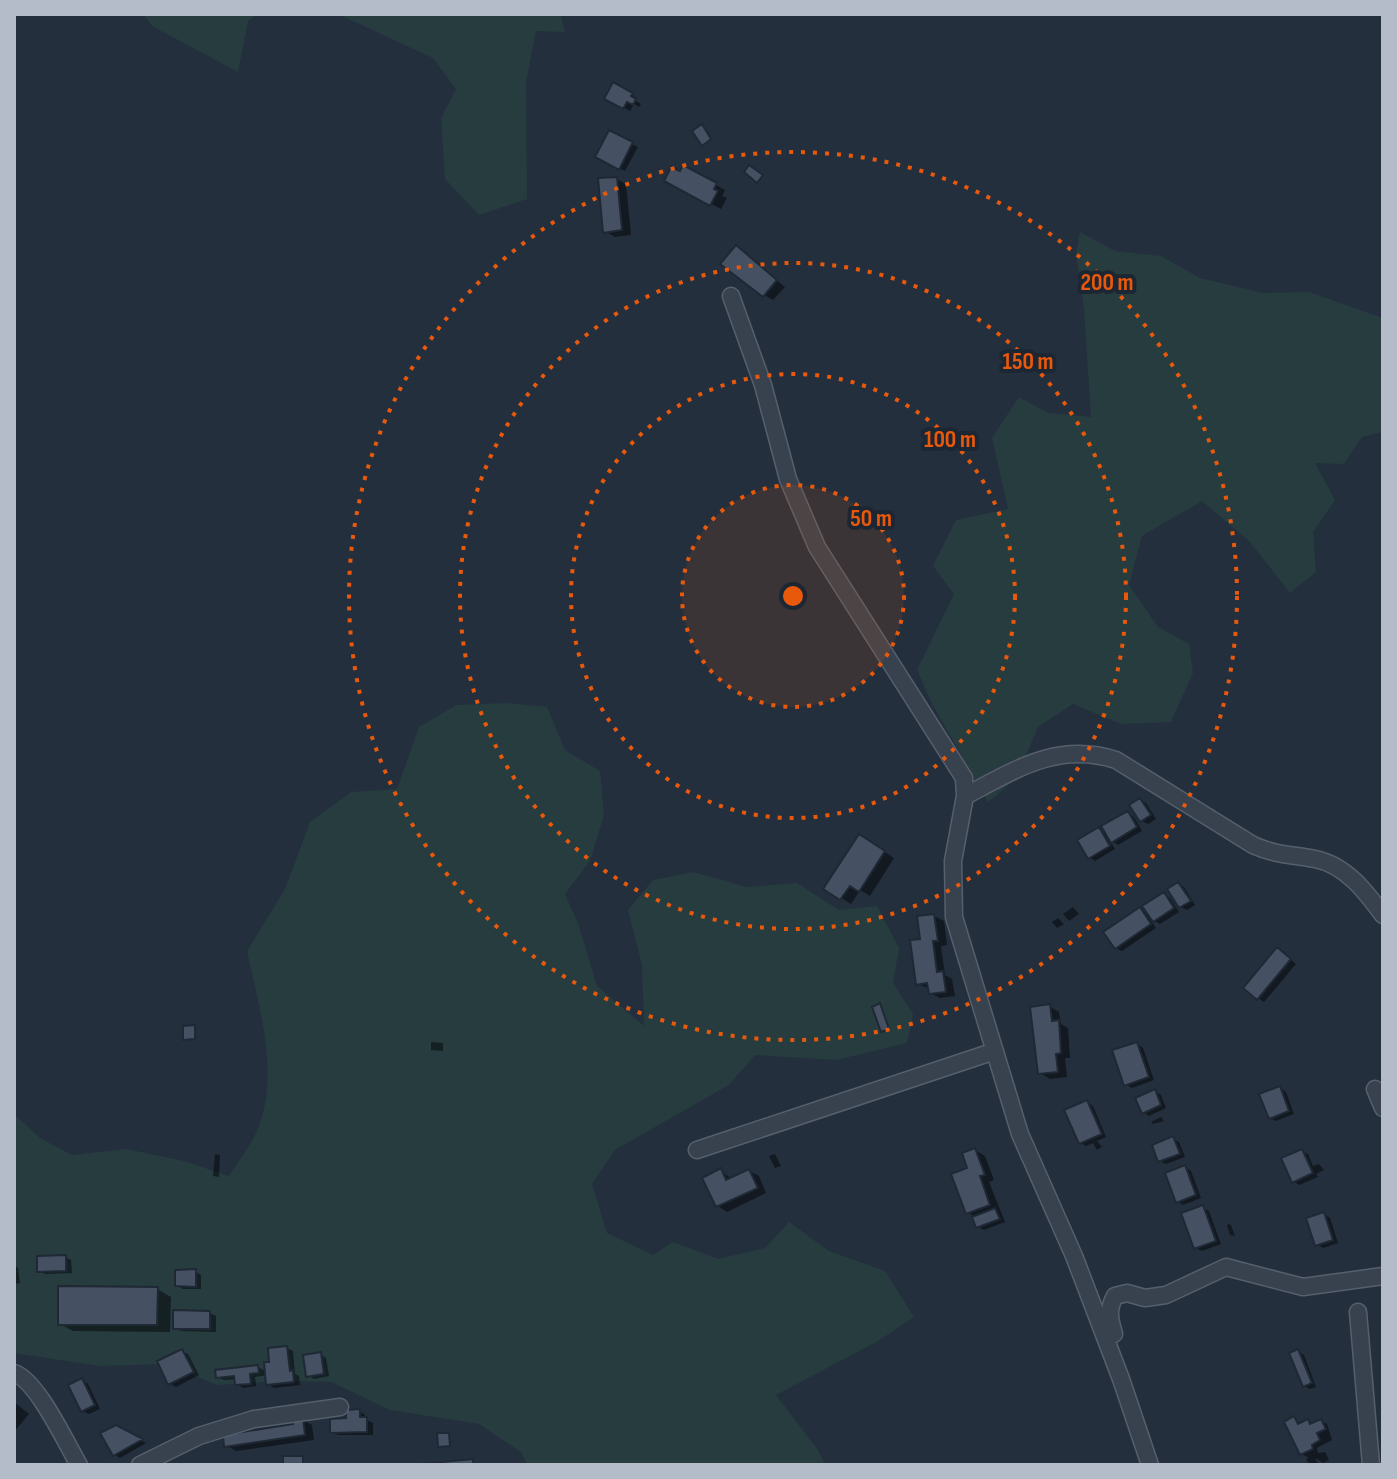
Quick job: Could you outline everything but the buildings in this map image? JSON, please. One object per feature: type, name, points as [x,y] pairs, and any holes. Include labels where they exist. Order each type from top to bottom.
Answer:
[{"type":"street","points":[[731,296],[763,385],[788,479],[817,547],[964,778],[965,796],[953,861],[954,917],[1020,1134],[1074,1256],[1150,1465]]},
{"type":"street","points":[[965,796],[1030,763],[1060,754],[1094,753],[1116,760],[1253,845],[1275,855],[1316,859],[1334,866],[1352,878],[1383,915]]},
{"type":"street","points":[[697,1150],[995,1051]]},
{"type":"street","points":[[1375,1089],[1383,1108]]},
{"type":"street","points":[[1121,1379],[1109,1316],[1115,1296],[1127,1293],[1145,1298],[1166,1295],[1226,1267],[1303,1287],[1383,1276]]},
{"type":"street","points":[[1358,1312],[1371,1465]]},
{"type":"street","points":[[14,1373],[22,1375],[35,1391],[79,1465]]},
{"type":"street","points":[[140,1465],[199,1436],[254,1419],[340,1407]]},
{"type":"green space","points":[[143,14],[258,14],[248,21],[238,72],[152,26]]},
{"type":"green space","points":[[338,14],[560,14],[565,32],[536,31],[526,82],[527,199],[479,215],[445,179],[441,118],[456,89],[433,58]]},
{"type":"green space","points":[[1080,232],[1115,251],[1161,256],[1200,278],[1263,293],[1309,292],[1383,318],[1383,432],[1362,437],[1344,464],[1315,463],[1335,500],[1313,532],[1316,572],[1290,593],[1250,542],[1202,501],[1142,536],[1129,585],[1158,627],[1189,644],[1193,673],[1171,722],[1121,724],[1073,704],[1038,727],[1016,779],[988,802],[931,702],[917,670],[954,594],[933,566],[956,520],[1008,509],[992,438],[1019,397],[1048,413],[1091,417],[1084,309],[1076,253]]},
{"type":"green space","points":[[507,703],[547,707],[565,750],[600,771],[604,815],[590,861],[565,894],[579,926],[597,986],[644,1026],[642,965],[628,910],[653,880],[693,872],[747,887],[797,883],[839,910],[877,906],[899,948],[893,983],[913,1014],[907,1043],[836,1060],[755,1055],[729,1085],[615,1150],[592,1184],[607,1233],[653,1255],[673,1242],[718,1259],[765,1248],[789,1222],[829,1251],[885,1271],[914,1317],[878,1341],[776,1395],[818,1450],[825,1465],[527,1465],[521,1452],[479,1424],[390,1410],[331,1382],[217,1385],[167,1364],[99,1366],[14,1353],[14,1114],[40,1138],[72,1155],[126,1149],[184,1161],[229,1176],[255,1134],[267,1085],[262,1017],[247,951],[285,889],[310,822],[351,792],[397,789],[419,727],[456,705]]}]
